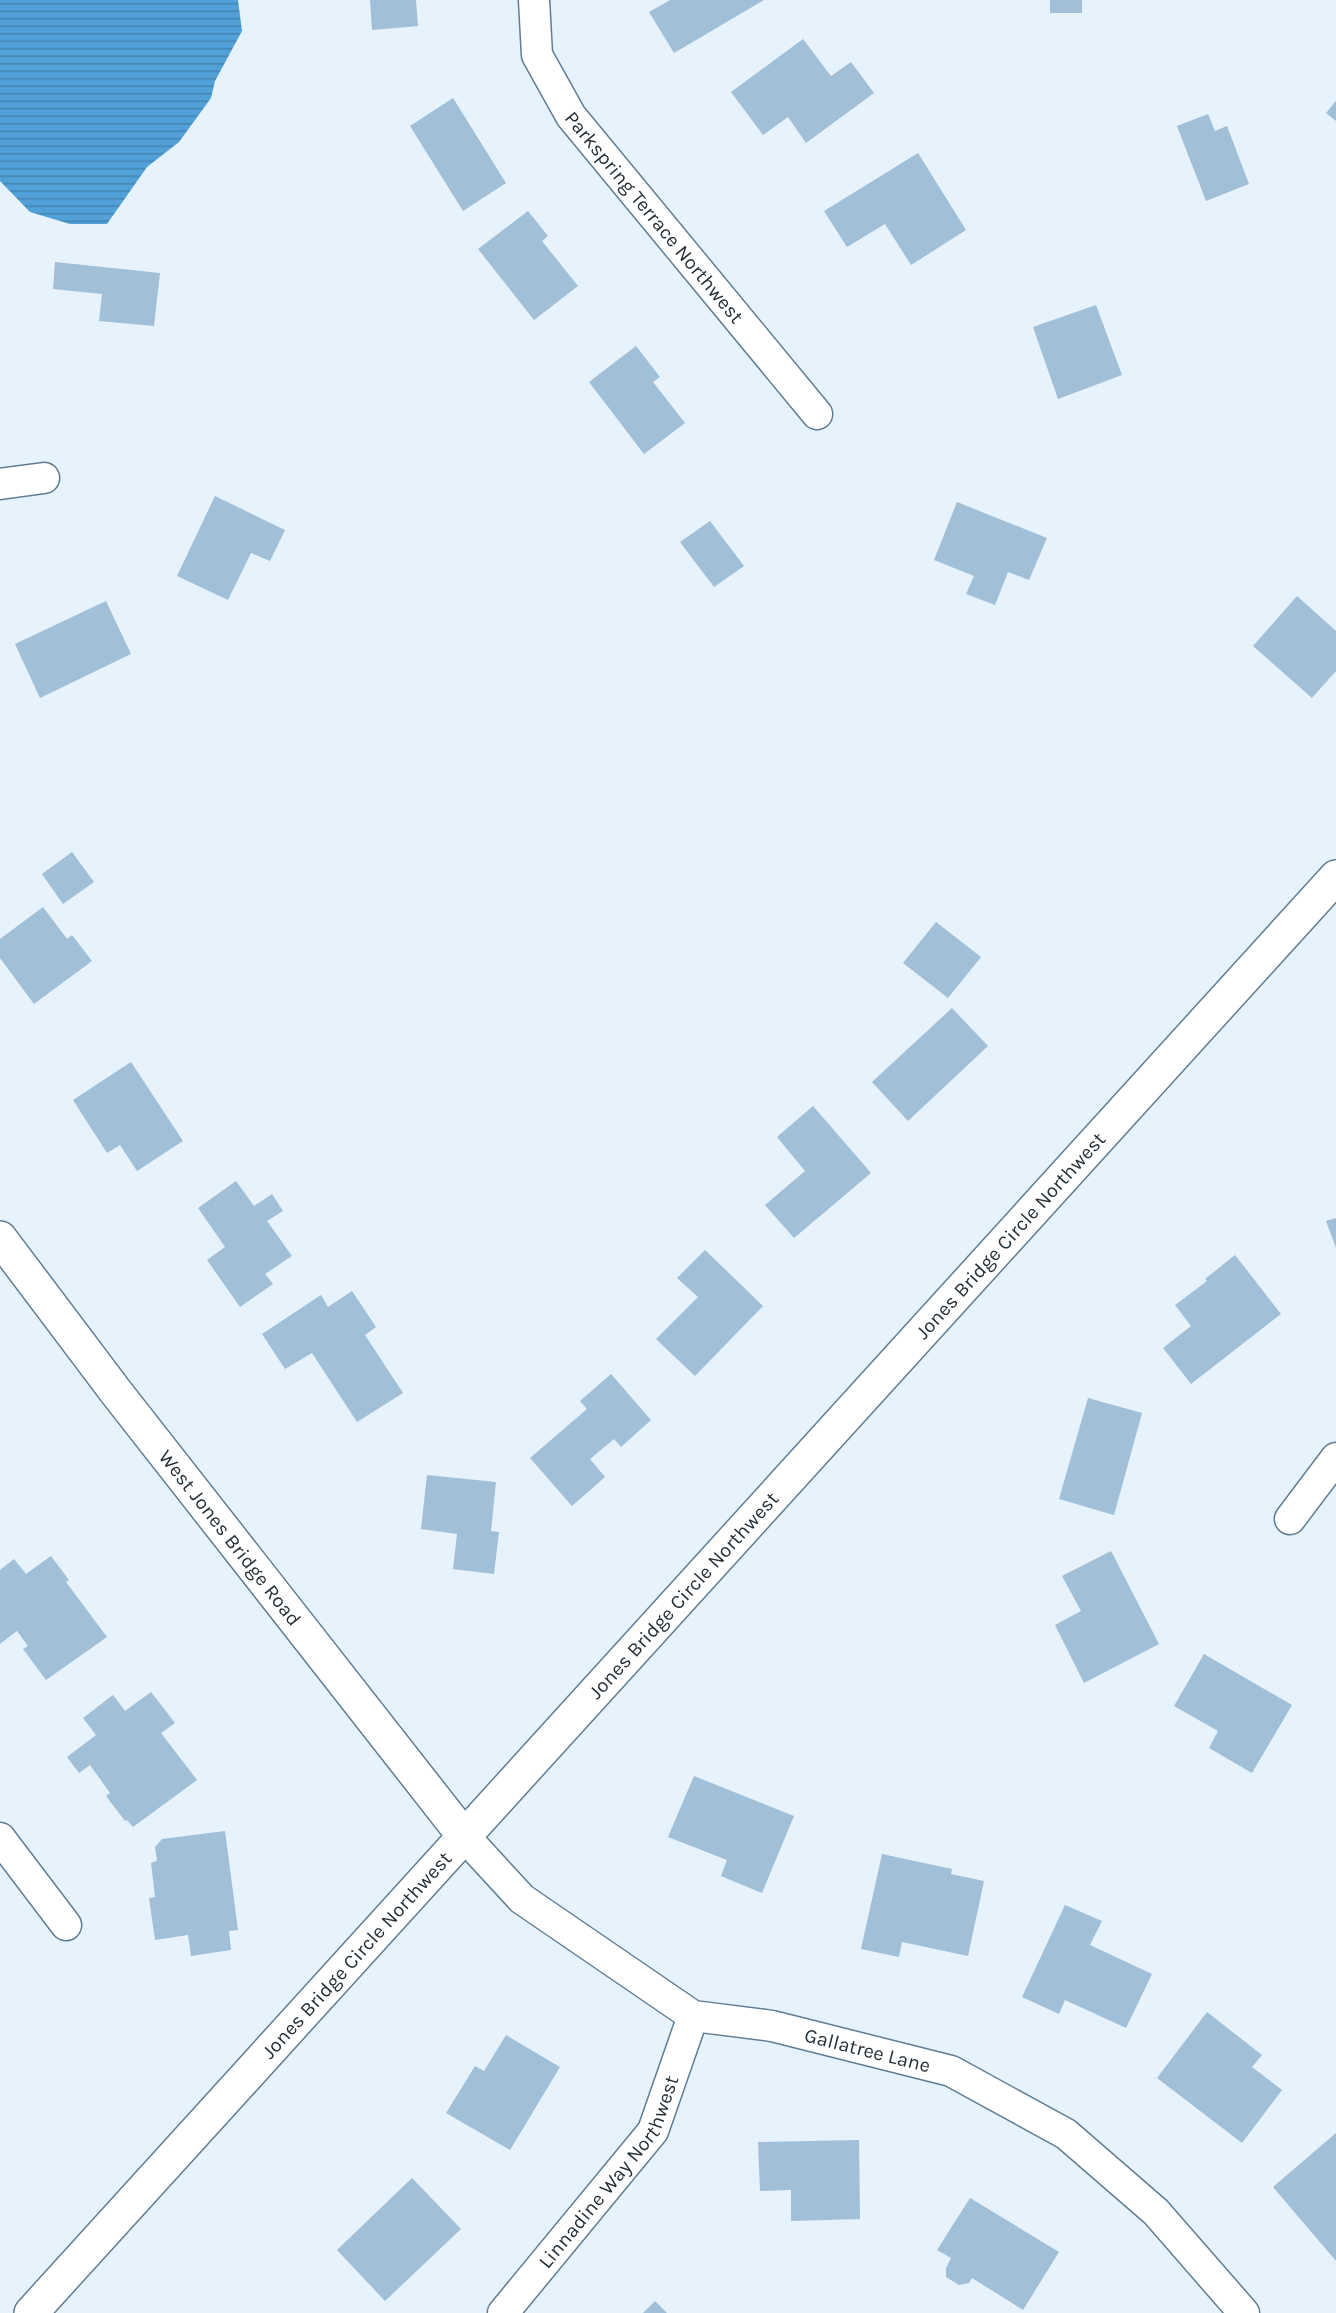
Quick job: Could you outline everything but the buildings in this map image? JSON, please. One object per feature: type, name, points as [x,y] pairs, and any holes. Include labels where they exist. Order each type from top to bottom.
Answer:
[{"type":"street","name":"Parkspring Terrace Northwest","points":[[534,0],[537,55],[572,116],[817,414]]},
{"type":"street","points":[[0,484],[44,478]]},
{"type":"street","name":"Jones Bridge Circle Northwest","points":[[31,2313],[1336,877]]},
{"type":"street","name":"West Jones Bridge Road","points":[[0,1238],[116,1392],[464,1836]]},
{"type":"street","points":[[1290,1519],[1336,1458]]},
{"type":"street","name":"Gallatree Lane","points":[[464,1836],[522,1899],[693,2016],[772,2026],[951,2071],[1066,2134],[1156,2212],[1244,2313]]},
{"type":"street","points":[[0,1838],[66,1925]]},
{"type":"street","name":"Linnadine Way Northwest","points":[[503,2313],[653,2131],[693,2016]]},
{"type":"water","points":[[0,0],[238,0],[242,31],[215,81],[211,98],[179,142],[147,167],[107,224],[70,224],[30,212],[0,181]]}]
